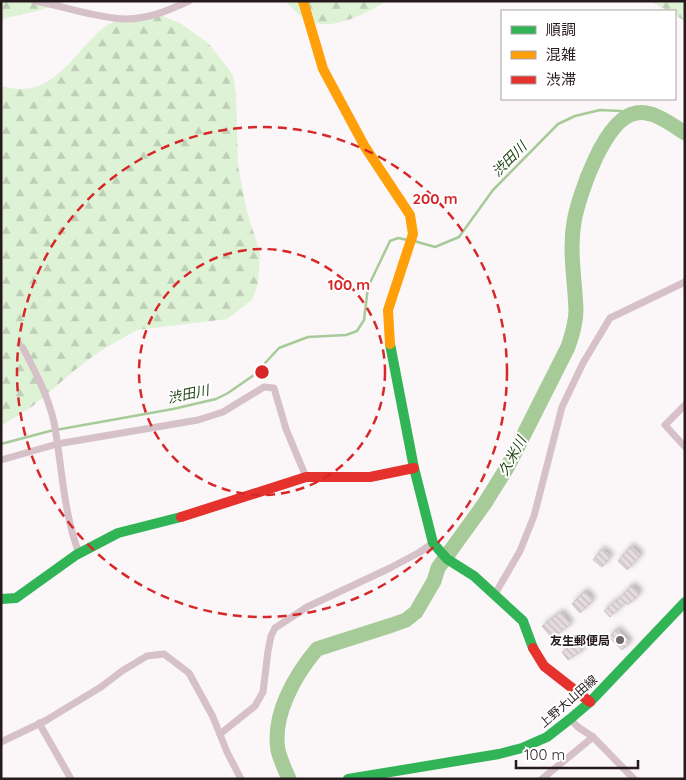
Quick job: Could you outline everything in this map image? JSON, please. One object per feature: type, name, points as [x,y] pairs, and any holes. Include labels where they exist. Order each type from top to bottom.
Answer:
[{"type":"street","points":[[34,1],[102,16],[126,19],[172,10],[189,1]]},
{"type":"street","points":[[303,1],[323,69],[364,147],[410,215],[413,234],[410,247],[388,310],[391,351],[414,468],[434,546],[459,568],[474,576],[524,621],[534,652],[544,666],[590,702]]},
{"type":"street","points":[[495,594],[520,551],[534,516],[562,407],[583,363],[605,326],[610,318],[685,282]]},
{"type":"street","points":[[23,348],[40,382],[53,419],[71,534],[79,553]]},
{"type":"street","points":[[1,460],[57,442],[198,420],[223,412],[264,387],[274,388],[286,429],[306,477]]},
{"type":"street","points":[[685,405],[665,425],[685,447]]},
{"type":"street","points":[[1,600],[16,598],[79,553],[118,533],[183,516],[306,477],[370,476],[414,468]]},
{"type":"street","points":[[220,734],[255,706],[263,692],[268,651],[275,628],[307,606],[434,546]]},
{"type":"street","name":"上野大山田線","points":[[348,779],[499,754],[522,748],[547,737],[590,702],[685,602]]},
{"type":"street","points":[[1,742],[39,723],[101,687],[122,671],[147,656],[164,654],[189,672],[213,717],[227,752],[241,779]]},
{"type":"street","points":[[570,719],[593,737],[634,779]]},
{"type":"street","points":[[39,723],[71,779]]},
{"type":"street","points":[[542,779],[593,737]]},
{"type":"street","points":[[383,779],[392,773]]},
{"type":"green space","points":[[1,1],[66,1],[41,10],[6,18],[1,22]]},
{"type":"green space","points":[[286,1],[386,1],[349,20],[338,23],[318,24],[306,19]]},
{"type":"green space","points":[[650,1],[685,1],[685,21],[676,16],[676,10],[666,10]]},
{"type":"green space","points":[[155,13],[180,23],[208,43],[233,75],[236,95],[238,166],[247,212],[260,253],[258,283],[252,300],[227,319],[137,330],[100,351],[33,406],[1,426],[1,86],[20,89],[33,88],[44,83],[65,68],[92,38],[113,22],[126,17]]},
{"type":"building","points":[[631,546],[641,555],[627,570],[618,561]]},
{"type":"building","points":[[602,549],[611,556],[602,567],[593,560]]},
{"type":"building","points":[[632,585],[640,593],[628,605],[626,602],[610,617],[604,611],[617,601]]},
{"type":"building","points":[[585,591],[593,600],[580,613],[572,604]]},
{"type":"building","points":[[561,612],[571,624],[552,638],[542,626]]},
{"type":"building","points":[[617,629],[630,642],[622,650],[609,637]]},
{"type":"building","points":[[577,641],[583,650],[568,660],[562,652]]},
{"type":"waterway","name":"渋田川","points":[[414,241],[435,247],[459,237],[493,190],[558,124],[575,116],[600,110],[621,111],[627,116]]},
{"type":"waterway","name":"久米川","points":[[289,779],[281,761],[277,737],[278,723],[293,683],[317,649],[406,620],[416,612],[434,581],[438,568],[485,503],[508,466],[568,347],[576,315],[572,255],[574,222],[581,194],[604,142],[614,128],[625,118],[636,113],[655,116],[685,133]]},
{"type":"waterway","name":"渋田川","points":[[1,444],[50,431],[173,409],[216,399],[254,375],[279,348],[308,337],[346,335],[357,331],[364,320],[368,287],[390,241],[398,238],[408,240]]},
{"type":"traffic: fast","points":[[390,344],[414,468],[433,543],[447,559],[474,576],[523,621],[533,648]]},
{"type":"traffic: fast","points":[[1,599],[16,598],[76,555],[118,533],[181,517]]},
{"type":"traffic: fast","points":[[348,779],[499,754],[522,748],[547,737],[590,702],[685,602]]},
{"type":"traffic: slow","points":[[303,1],[323,69],[365,147],[410,215],[413,234],[388,310],[390,344]]},
{"type":"traffic: jam","points":[[181,517],[306,477],[370,477],[414,468]]},
{"type":"traffic: jam","points":[[533,648],[544,666],[590,702]]},
{"type":"place","name":"友生郵便局","points":[[620,640]]}]
